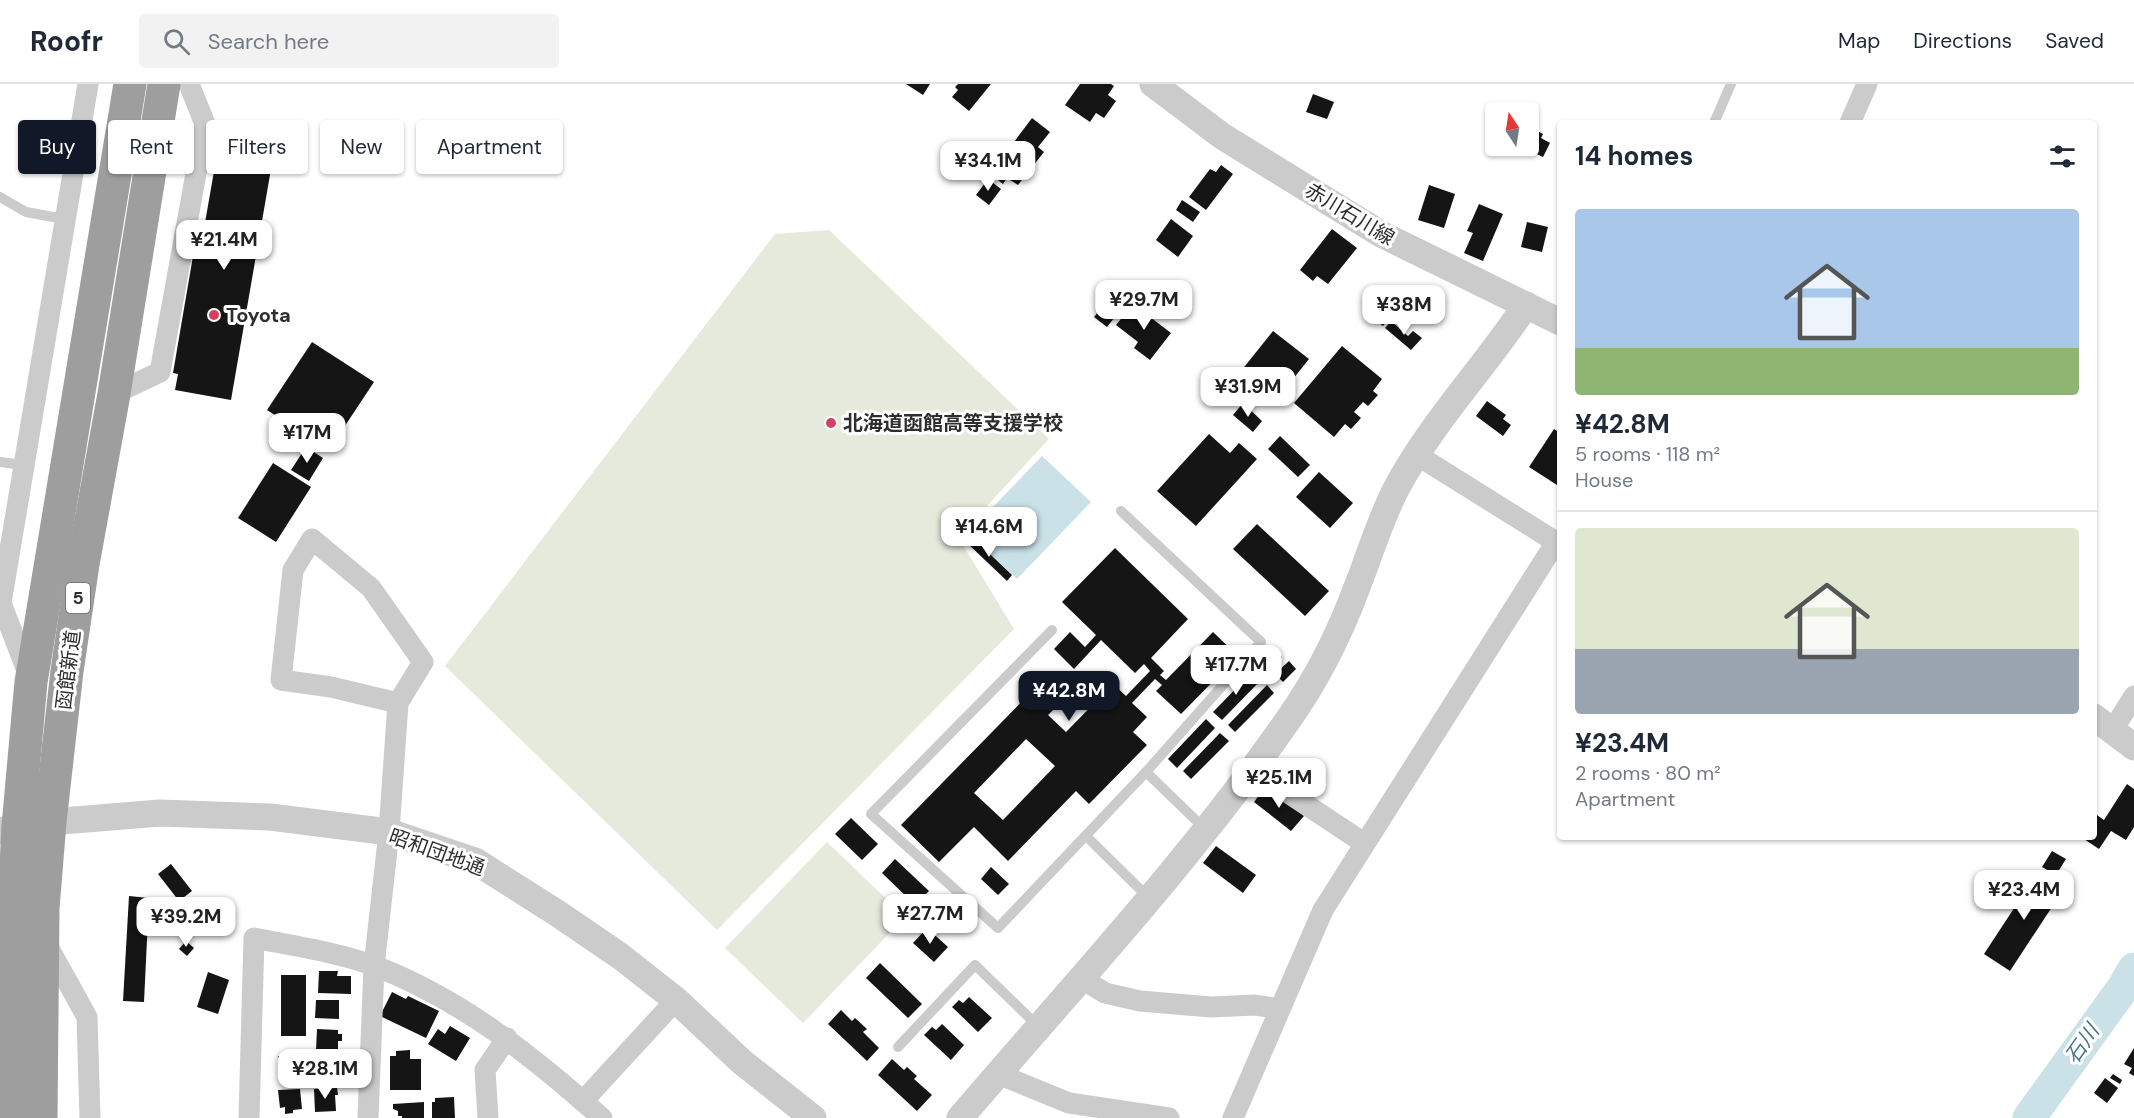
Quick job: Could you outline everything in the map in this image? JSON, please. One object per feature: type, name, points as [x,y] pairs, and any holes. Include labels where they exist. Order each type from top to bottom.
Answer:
[{"type":"highway","name":"函館新道","points":[[10,1118],[6,974],[9,828],[130,84]]},
{"type":"highway","name":"函館新道","points":[[41,1118],[43,937],[50,822],[67,671],[82,564],[114,394],[164,84]]},
{"type":"street","points":[[31,682],[1,603],[88,84]]},
{"type":"street","points":[[114,394],[160,372],[205,124],[189,84]]},
{"type":"street","name":"赤川石川線","points":[[1153,84],[1222,136],[1381,234],[1557,320]]},
{"type":"street","points":[[1851,120],[1867,84]]},
{"type":"street","points":[[960,1118],[1150,900],[1207,830],[1289,719],[1339,632],[1374,538],[1397,488],[1417,455],[1526,305]]},
{"type":"street","points":[[1233,1118],[1323,910],[1556,542],[1417,455]]},
{"type":"street","points":[[368,1118],[374,966],[389,832],[398,703],[423,662],[371,588],[312,538],[293,570],[281,680],[331,687],[398,703]]},
{"type":"street","points":[[2134,696],[2103,724],[2134,747]]},
{"type":"street","points":[[1252,768],[1364,843]]},
{"type":"street","name":"昭和団地通","points":[[9,828],[50,822],[160,813],[270,817],[389,832],[475,861],[620,956],[676,1000],[742,1062],[813,1118]]},
{"type":"street","points":[[43,937],[87,1017],[90,1118]]},
{"type":"street","points":[[249,1118],[254,938],[316,950],[374,966],[444,999],[507,1038],[602,1118]]},
{"type":"street","points":[[1081,978],[1105,993],[1140,1001],[1211,1007],[1255,1005],[1280,1009]]},
{"type":"street","points":[[583,1101],[676,1000]]},
{"type":"street","points":[[488,1118],[485,1070],[507,1038]]},
{"type":"street","points":[[998,1074],[1069,1103],[1169,1118]]},
{"type":"lane","points":[[1715,120],[1731,84]]},
{"type":"lane","points":[[0,196],[26,212],[64,219]]},
{"type":"lane","points":[[0,462],[23,465]]},
{"type":"lane","points":[[1052,630],[871,814],[998,928],[1146,772],[1261,642],[1121,511]]},
{"type":"lane","points":[[1146,772],[1207,830]]},
{"type":"lane","points":[[1086,836],[1150,900]]},
{"type":"lane","points":[[898,1047],[975,965],[1038,1026]]},
{"type":"shaded area","points":[[829,230],[1049,439],[958,537],[1014,629],[717,930],[445,666],[775,234]]},
{"type":"shaded area","points":[[827,842],[905,917],[803,1023],[725,948]]},
{"type":"water","points":[[1042,456],[1091,502],[1017,579],[968,533]]},
{"type":"building","points":[[906,84],[930,84],[923,95]]},
{"type":"building","points":[[958,84],[991,84],[969,111],[952,97],[958,90],[955,87]]},
{"type":"building","points":[[1080,84],[1111,84],[1114,86],[1108,95],[1116,101],[1104,118],[1096,113],[1090,122],[1065,105]]},
{"type":"building","points":[[1313,94],[1334,102],[1327,119],[1306,112]]},
{"type":"building","points":[[1032,118],[1050,132],[1038,147],[1044,152],[1018,185],[1007,178],[1003,184],[990,174]]},
{"type":"building","points":[[1539,132],[1543,134],[1541,138],[1550,143],[1543,157],[1539,155]]},
{"type":"building","points":[[1221,165],[1233,174],[1206,210],[1189,197],[1210,169],[1216,172]]},
{"type":"building","name":"Toyota","points":[[214,174],[270,174],[231,400],[175,390],[178,374],[173,373],[193,256],[199,257]]},
{"type":"building","points":[[988,179],[1001,189],[989,205],[976,195]]},
{"type":"building","points":[[1429,185],[1455,194],[1444,228],[1418,220]]},
{"type":"building","points":[[1182,200],[1200,212],[1193,222],[1176,210]]},
{"type":"building","points":[[1479,204],[1503,214],[1483,261],[1464,253],[1473,233],[1467,231]]},
{"type":"building","points":[[1171,219],[1193,236],[1178,257],[1156,240]]},
{"type":"building","points":[[1527,222],[1548,227],[1542,252],[1521,247]]},
{"type":"building","points":[[1332,229],[1357,248],[1328,284],[1317,276],[1313,281],[1300,270]]},
{"type":"building","points":[[1118,287],[1130,298],[1107,327],[1094,317]]},
{"type":"building","points":[[1133,304],[1171,333],[1150,360],[1134,348],[1138,342],[1116,325]]},
{"type":"building","points":[[1381,304],[1393,314],[1383,326],[1371,317]]},
{"type":"building","points":[[1391,321],[1408,336],[1413,331],[1422,338],[1411,350],[1385,328]]},
{"type":"building","points":[[1273,331],[1309,359],[1277,399],[1241,371]]},
{"type":"building","points":[[312,342],[374,382],[329,450],[267,410]]},
{"type":"building","points":[[1342,346],[1382,379],[1373,391],[1378,395],[1368,406],[1363,402],[1354,412],[1361,418],[1351,429],[1345,424],[1334,437],[1294,403]]},
{"type":"building","points":[[1487,401],[1506,415],[1503,419],[1511,425],[1503,436],[1476,416]]},
{"type":"building","points":[[1243,403],[1262,421],[1253,432],[1233,415]]},
{"type":"building","points":[[1554,429],[1557,431],[1557,485],[1529,467]]},
{"type":"building","points":[[1209,434],[1230,453],[1239,443],[1257,459],[1196,526],[1157,491]]},
{"type":"building","points":[[1280,436],[1310,465],[1298,477],[1268,449]]},
{"type":"building","points":[[306,447],[323,458],[309,481],[291,470]]},
{"type":"building","points":[[273,463],[311,487],[276,542],[238,518]]},
{"type":"building","points":[[1319,472],[1353,503],[1330,528],[1296,497]]},
{"type":"building","points":[[1257,524],[1329,591],[1305,616],[1233,549]]},
{"type":"building","points":[[971,536],[1012,575],[1007,581],[966,542]]},
{"type":"building","points":[[1115,548],[1188,619],[1151,658],[1164,671],[1160,675],[1166,680],[1213,632],[1238,656],[1181,714],[1156,691],[1162,685],[1155,679],[1132,703],[1147,717],[1133,732],[1147,745],[1089,804],[1076,791],[1008,861],[974,827],[939,862],[901,825],[1040,683],[1060,703],[1048,715],[1066,732],[1113,684],[1126,696],[1150,671],[1144,664],[1135,673],[1101,640],[1074,669],[1054,649],[1070,632],[1085,647],[1096,635],[1062,602]],"holes":[[[1026,739],[1055,766],[1003,820],[974,793]]]},
{"type":"building","points":[[1274,649],[1282,657],[1269,669],[1261,661]]},
{"type":"building","points":[[1289,661],[1296,669],[1283,682],[1275,674]]},
{"type":"building","points":[[1251,673],[1260,681],[1222,720],[1213,712]]},
{"type":"building","points":[[1267,685],[1274,693],[1235,732],[1228,725]]},
{"type":"building","points":[[1206,719],[1215,728],[1177,768],[1168,759]]},
{"type":"building","points":[[1220,733],[1229,741],[1191,779],[1183,771]]},
{"type":"building","points":[[2127,784],[2134,789],[2134,827],[2126,840],[2111,831],[2099,849],[2086,840],[2097,840],[2097,815],[2104,820]]},
{"type":"building","points":[[1266,786],[1304,816],[1291,831],[1254,802]]},
{"type":"building","points":[[851,818],[878,844],[862,860],[835,834]]},
{"type":"building","points":[[1216,846],[1256,875],[1243,893],[1203,863]]},
{"type":"building","points":[[2052,851],[2066,859],[2056,875],[2042,867]]},
{"type":"building","points":[[895,859],[929,891],[915,905],[882,873]]},
{"type":"building","points":[[171,864],[192,891],[179,901],[158,874]]},
{"type":"building","points":[[991,867],[1009,884],[998,895],[981,879]]},
{"type":"building","points":[[2039,870],[2065,887],[2010,971],[1984,954]]},
{"type":"building","points":[[129,896],[149,898],[144,1002],[123,1001]]},
{"type":"building","points":[[927,928],[948,947],[934,962],[913,943]]},
{"type":"building","points":[[186,941],[194,948],[187,956],[179,949]]},
{"type":"building","points":[[880,963],[922,1004],[908,1018],[866,978]]},
{"type":"building","points":[[319,971],[338,971],[337,976],[351,976],[351,994],[318,993]]},
{"type":"building","points":[[208,972],[229,980],[218,1014],[197,1007]]},
{"type":"building","points":[[281,975],[306,975],[306,1036],[281,1036]]},
{"type":"building","points":[[392,992],[406,999],[408,996],[439,1011],[426,1038],[380,1016]]},
{"type":"building","points":[[969,997],[992,1018],[978,1032],[952,1007],[959,1000],[963,1003]]},
{"type":"building","points":[[316,1000],[339,1000],[339,1019],[315,1018]]},
{"type":"building","points":[[841,1010],[852,1021],[855,1018],[867,1029],[863,1032],[879,1048],[867,1061],[828,1024]]},
{"type":"building","points":[[942,1024],[964,1045],[951,1060],[924,1035],[932,1027],[936,1030]]},
{"type":"building","points":[[450,1026],[470,1038],[456,1061],[428,1044],[438,1029],[445,1034]]},
{"type":"building","points":[[317,1029],[338,1030],[338,1034],[342,1034],[342,1041],[338,1041],[338,1050],[316,1050]]},
{"type":"building","points":[[2134,1048],[2134,1076],[2129,1073],[2132,1068],[2124,1064]]},
{"type":"building","points":[[410,1050],[410,1059],[421,1059],[421,1090],[390,1090],[390,1056],[396,1056],[396,1051]]},
{"type":"building","points":[[278,1056],[307,1058],[306,1077],[281,1076]]},
{"type":"building","points":[[314,1058],[331,1058],[331,1063],[336,1063],[336,1081],[314,1081]]},
{"type":"building","points":[[892,1059],[904,1070],[907,1067],[917,1076],[914,1079],[932,1095],[917,1111],[878,1075]]},
{"type":"building","points":[[2113,1074],[2122,1080],[2120,1084],[2110,1078]]},
{"type":"building","points":[[2105,1078],[2118,1088],[2107,1103],[2094,1093]]},
{"type":"building","points":[[337,1088],[336,1111],[315,1112],[314,1089]]},
{"type":"building","points":[[300,1089],[302,1109],[285,1114],[285,1107],[280,1108],[278,1090]]},
{"type":"building","points":[[454,1097],[455,1118],[432,1118],[432,1102],[435,1102],[435,1098]]},
{"type":"building","points":[[424,1102],[424,1118],[402,1118],[398,1116],[398,1111],[393,1109],[393,1104]]},
{"type":"waterway","name":"石川","points":[[2029,1118],[2123,988],[2134,969]]},
{"type":"place","name":"Toyota","points":[[214,315]]},
{"type":"place","name":"北海道函館高等支援学校","points":[[831,423]]}]
